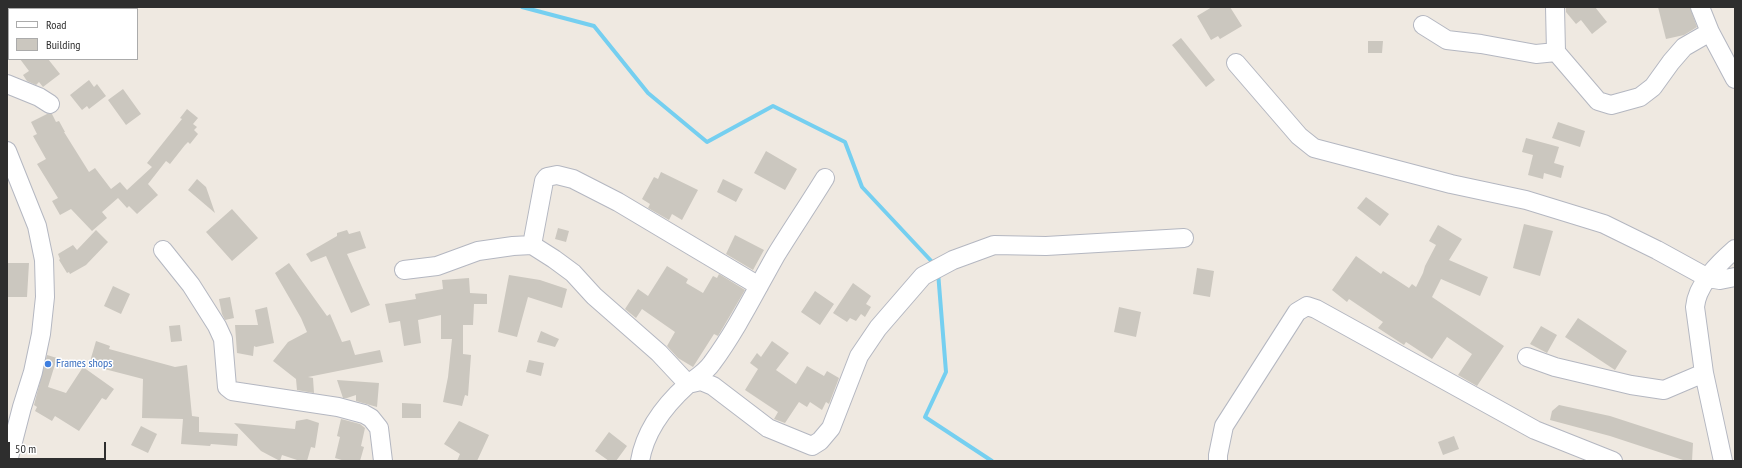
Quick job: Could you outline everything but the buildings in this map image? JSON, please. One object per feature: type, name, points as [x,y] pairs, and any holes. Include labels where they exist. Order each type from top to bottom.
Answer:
[{"type":"street","points":[[1555,7],[1556,52],[1598,101],[1611,105],[1640,97],[1653,87],[1684,47],[1710,32]]},
{"type":"street","points":[[1700,7],[1710,32],[1735,79]]},
{"type":"street","points":[[1423,26],[1447,40],[1481,44],[1536,54],[1556,52]]},
{"type":"street","points":[[1236,63],[1299,136],[1314,148],[1444,182],[1526,200],[1604,224],[1657,250],[1708,278],[1720,280],[1735,277]]},
{"type":"street","points":[[7,84],[39,97],[50,104]]},
{"type":"street","points":[[7,151],[37,226],[44,260],[45,297],[41,334],[33,372],[8,461]]},
{"type":"street","points":[[532,245],[544,181],[546,177],[557,175],[573,179],[618,202],[759,286]]},
{"type":"street","points":[[640,461],[642,446],[649,432],[673,398],[711,364],[735,329],[824,178]]},
{"type":"street","points":[[688,384],[701,382],[713,386],[768,428],[812,446],[820,441],[831,428],[859,356],[878,328],[923,276],[953,260],[994,245],[1046,246],[1184,238]]},
{"type":"street","points":[[404,270],[437,266],[478,251],[532,245],[554,258],[572,273],[594,296],[659,352],[688,384]]},
{"type":"street","points":[[1723,461],[1704,373],[1695,307],[1696,299],[1701,288],[1708,278],[1735,249]]},
{"type":"street","points":[[163,250],[191,285],[217,326],[223,339],[227,387],[232,391],[338,407],[364,414],[371,418],[380,428],[379,459]]},
{"type":"street","points":[[1218,461],[1224,426],[1297,312],[1306,306],[1316,309],[1535,430],[1613,461]]},
{"type":"street","points":[[1527,357],[1555,367],[1631,386],[1664,390],[1704,373]]},
{"type":"waterway","points":[[522,7],[594,26],[648,93],[707,142],[773,106],[845,142],[862,187],[935,265]]},
{"type":"waterway","points":[[938,272],[946,372],[925,417],[992,461]]},
{"type":"place","name":"Frames shops","points":[[48,364]]}]
